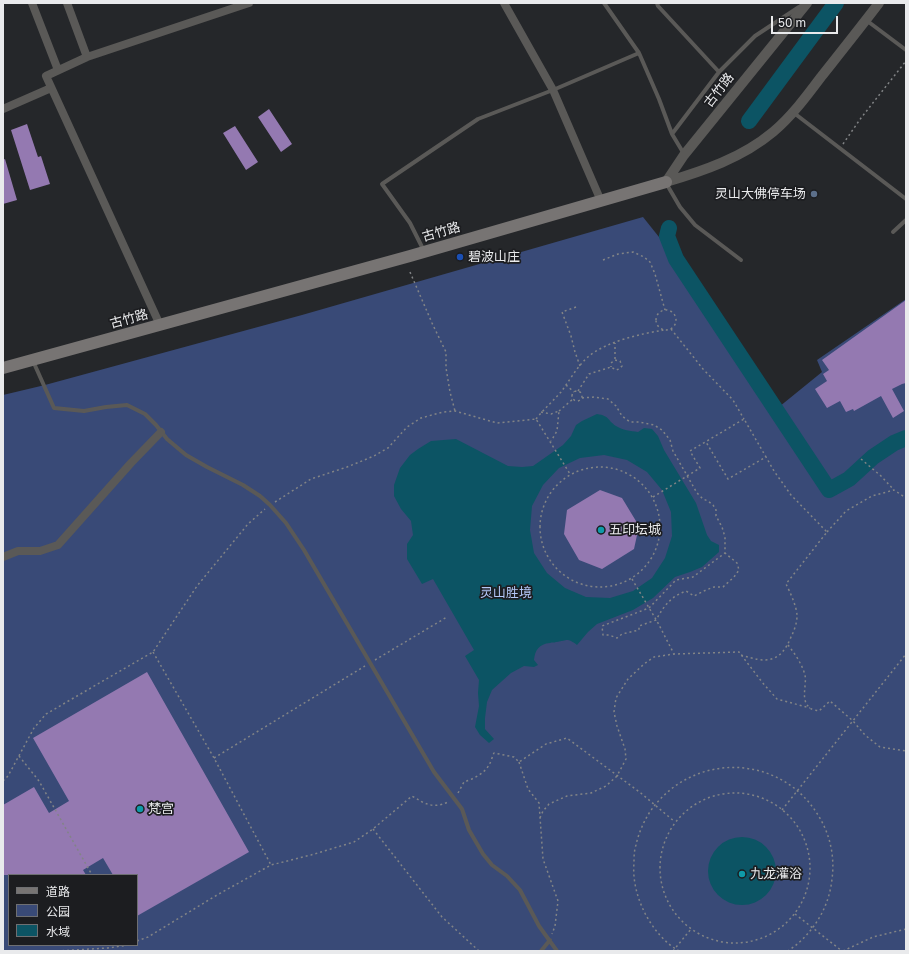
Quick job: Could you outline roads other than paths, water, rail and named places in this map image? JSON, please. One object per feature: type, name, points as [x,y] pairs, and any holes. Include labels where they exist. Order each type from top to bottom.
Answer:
[{"type":"main road","name":"古竹路","points":[[3,368],[424,252],[666,182]]},
{"type":"street","points":[[32,3],[58,70]]},
{"type":"street","points":[[67,3],[87,57]]},
{"type":"street","points":[[160,325],[46,76],[87,57],[249,3]]},
{"type":"street","points":[[504,3],[553,90],[601,201]]},
{"type":"street","name":"古竹路","points":[[666,182],[684,155],[806,3]]},
{"type":"street","points":[[666,182],[725,161],[750,148],[773,132],[793,113],[879,3]]},
{"type":"street","points":[[3,109],[51,88]]},
{"type":"street","points":[[3,557],[18,551],[40,550],[58,546],[131,463],[161,432]]},
{"type":"lane","points":[[604,3],[639,53],[672,134],[684,155]]},
{"type":"lane","points":[[657,3],[658,6],[719,72]]},
{"type":"lane","points":[[672,134],[719,72],[755,36],[806,3]]},
{"type":"lane","points":[[866,20],[906,50]]},
{"type":"lane","points":[[424,252],[410,223],[382,184],[478,119],[553,90],[639,53]]},
{"type":"lane","points":[[793,113],[906,199]]},
{"type":"lane","points":[[666,182],[680,206],[695,225],[741,260]]},
{"type":"lane","points":[[893,232],[906,220]]},
{"type":"lane","points":[[32,360],[54,408],[84,411],[126,405],[145,414],[167,439],[186,455],[243,485],[260,496],[286,523],[304,550],[434,772],[462,809],[469,830],[483,854],[492,865],[507,876],[520,890],[540,926],[557,951]]},
{"type":"lane","points":[[541,951],[550,940]]},
{"type":"water","points":[[597,414],[606,417],[616,426],[624,429],[638,432],[644,428],[652,429],[658,436],[664,450],[696,503],[707,535],[711,541],[719,545],[719,552],[702,567],[675,577],[653,598],[633,610],[597,624],[577,645],[567,640],[540,646],[535,653],[534,660],[538,665],[534,667],[524,666],[511,673],[492,690],[487,702],[485,718],[485,729],[494,739],[489,743],[480,735],[475,727],[479,706],[479,680],[465,656],[474,650],[433,579],[422,584],[407,559],[407,544],[413,535],[411,521],[401,509],[394,496],[394,485],[400,468],[410,455],[431,441],[456,439],[508,466],[533,466],[563,445],[571,436],[576,425]],"holes":[[[604,455],[627,460],[647,472],[662,490],[671,512],[672,536],[665,558],[652,578],[633,591],[610,598],[586,597],[565,588],[547,573],[534,553],[530,530],[532,506],[543,485],[559,468],[580,458]]]},
{"type":"water","points":[[742,837],[755,839],[766,847],[774,858],[776,871],[774,884],[766,895],[755,903],[742,905],[729,903],[718,895],[710,884],[708,871],[710,858],[718,847],[729,839]]},
{"type":"waterway","points":[[749,121],[836,3]]},
{"type":"waterway","points":[[669,228],[667,236],[676,259],[829,490],[849,479],[873,457],[894,443],[906,438]]},
{"type":"place","name":"灵山大佛停车场","points":[[814,194]]},
{"type":"place","name":"碧波山庄","points":[[460,257]]},
{"type":"place","name":"五印坛城","points":[[601,530]]},
{"type":"place","name":"梵宫","points":[[140,809]]},
{"type":"place","name":"九龙灌浴","points":[[742,874]]},
{"type":"park label","name":"灵山胜境","points":[[506,593]]}]
